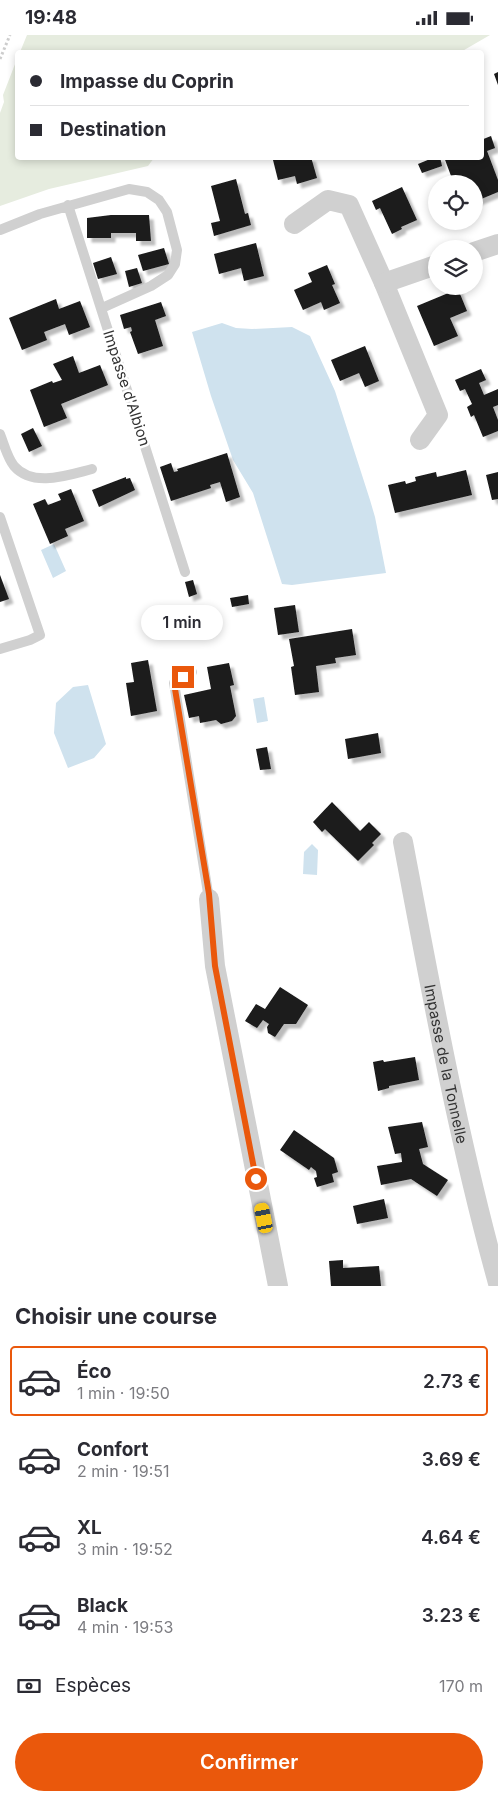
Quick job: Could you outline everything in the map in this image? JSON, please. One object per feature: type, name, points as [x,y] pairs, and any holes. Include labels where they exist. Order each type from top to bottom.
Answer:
[{"type":"street","points":[[294,224],[328,200],[349,205],[384,283],[438,415],[420,440]]},
{"type":"street","points":[[483,249],[498,243]]},
{"type":"street","points":[[384,283],[428,268]]},
{"type":"street","name":"Impasse de la Tonnelle","points":[[402,842],[447,1070],[486,1243],[498,1283]]},
{"type":"street","points":[[210,899],[215,966],[278,1286]]},
{"type":"lane","points":[[0,230],[68,205],[129,189],[148,192],[159,201],[167,212],[177,250],[175,264],[168,275],[151,286],[102,308]]},
{"type":"lane","name":"Impasse d'Albion","points":[[68,205],[185,572]]},
{"type":"lane","points":[[0,434],[15,466],[25,474],[36,477],[55,478],[92,469]]},
{"type":"lane","points":[[0,517],[40,635],[0,649]]},
{"type":"lane","points":[[192,672],[174,683],[210,899]]},
{"type":"path","points":[[0,59],[10,35]]},
{"type":"shaded area","points":[[27,35],[490,35],[464,50],[21,50]]},
{"type":"shaded area","points":[[15,64],[15,160],[152,160],[148,166],[49,189],[0,206],[0,113],[4,102],[3,95]]},
{"type":"water","points":[[222,323],[236,328],[252,329],[292,327],[310,336],[335,391],[370,500],[386,573],[292,585],[282,584],[253,493],[233,460],[192,332]]},
{"type":"water","points":[[54,544],[66,571],[53,578],[41,550]]},
{"type":"water","points":[[88,685],[106,744],[94,758],[68,768],[54,733],[56,703],[73,687]]},
{"type":"water","points":[[264,697],[268,721],[257,723],[253,699]]},
{"type":"water","points":[[312,844],[318,850],[317,875],[303,874],[304,852]]},
{"type":"building","points":[[498,72],[498,85],[494,74]]},
{"type":"building","points":[[491,136],[495,148],[487,151],[498,180],[498,192],[483,198],[483,175],[451,175],[445,160],[484,160],[484,139]]},
{"type":"building","points":[[273,160],[312,160],[317,178],[297,184],[295,176],[278,180]]},
{"type":"building","points":[[428,160],[441,160],[442,166],[422,173],[418,164]]},
{"type":"building","points":[[236,179],[245,214],[248,213],[251,225],[214,236],[211,223],[220,221],[211,186]]},
{"type":"building","points":[[402,187],[417,220],[401,227],[402,229],[392,234],[380,208],[376,210],[372,201]]},
{"type":"building","points":[[111,215],[149,215],[151,241],[136,241],[136,233],[111,233],[111,238],[87,238],[87,218]]},
{"type":"building","points":[[256,243],[264,276],[244,281],[241,268],[219,274],[214,254]]},
{"type":"building","points":[[164,248],[169,264],[143,271],[138,255]]},
{"type":"building","points":[[111,257],[117,274],[98,279],[93,263]]},
{"type":"building","points":[[327,265],[335,284],[332,285],[340,303],[324,310],[321,302],[303,310],[294,290],[312,282],[308,273]]},
{"type":"building","points":[[137,268],[142,283],[129,287],[125,271]]},
{"type":"building","points":[[444,295],[460,295],[467,311],[450,318],[458,336],[434,346],[417,306]]},
{"type":"building","points":[[56,299],[59,309],[80,301],[90,327],[69,335],[65,324],[44,332],[47,340],[22,350],[9,318]]},
{"type":"building","points":[[161,302],[166,316],[155,320],[163,346],[138,354],[130,332],[132,331],[131,327],[124,329],[120,315]]},
{"type":"building","points":[[365,346],[379,381],[365,387],[359,373],[340,381],[331,360]]},
{"type":"building","points":[[73,356],[79,373],[100,365],[108,385],[61,404],[67,418],[44,427],[30,390],[52,381],[53,383],[62,380],[53,364]]},
{"type":"building","points":[[481,369],[486,380],[479,383],[484,395],[498,389],[498,405],[493,407],[498,420],[498,431],[483,437],[474,415],[471,417],[467,407],[472,404],[465,389],[460,391],[455,380]]},
{"type":"building","points":[[33,428],[42,446],[29,452],[21,434]]},
{"type":"building","points":[[227,453],[240,497],[226,502],[220,482],[210,485],[211,488],[171,501],[160,467],[171,463],[174,472],[178,471],[177,469]]},
{"type":"building","points":[[466,470],[472,495],[395,513],[388,485],[405,481],[406,484],[416,481],[415,477],[436,472],[437,477]]},
{"type":"building","points":[[498,472],[498,499],[492,500],[486,475]]},
{"type":"building","points":[[126,477],[126,479],[130,478],[135,490],[99,507],[92,490]]},
{"type":"building","points":[[71,489],[84,521],[65,529],[68,536],[50,544],[33,504],[45,499],[48,505],[61,500],[58,494]]},
{"type":"building","points":[[0,575],[9,599],[0,602]]},
{"type":"building","points":[[193,580],[197,594],[189,597],[185,582]]},
{"type":"building","points":[[248,595],[249,604],[232,607],[230,598]]},
{"type":"building","points":[[295,605],[299,632],[278,635],[274,608]]},
{"type":"building","points":[[352,629],[356,655],[335,658],[336,663],[316,666],[319,692],[295,695],[291,667],[294,666],[289,639]]},
{"type":"building","points":[[148,660],[157,711],[131,716],[126,683],[134,682],[131,663]]},
{"type":"building","points":[[229,663],[234,685],[230,686],[236,716],[232,721],[221,724],[216,720],[200,723],[199,716],[189,718],[184,695],[211,689],[207,667]]},
{"type":"building","points":[[378,733],[381,753],[348,759],[345,739]]},
{"type":"building","points":[[267,747],[271,769],[260,770],[256,749]]},
{"type":"building","points":[[332,802],[360,831],[369,822],[381,834],[372,843],[374,845],[358,861],[325,829],[322,832],[313,822]]},
{"type":"building","points":[[280,987],[308,1005],[296,1024],[284,1024],[275,1037],[268,1033],[267,1027],[269,1024],[263,1020],[257,1028],[245,1021],[256,1004],[265,1009]]},
{"type":"building","points":[[415,1057],[419,1080],[389,1086],[389,1088],[378,1091],[373,1062]]},
{"type":"building","points":[[422,1122],[428,1147],[419,1149],[423,1164],[448,1180],[437,1196],[411,1179],[381,1185],[377,1166],[402,1162],[401,1153],[395,1154],[388,1127]]},
{"type":"building","points":[[294,1130],[334,1158],[338,1172],[332,1174],[334,1182],[317,1187],[314,1178],[317,1177],[316,1171],[311,1167],[309,1170],[280,1150]]},
{"type":"building","points":[[384,1199],[388,1218],[357,1224],[353,1206]]},
{"type":"building","points":[[343,1260],[343,1268],[379,1266],[381,1286],[331,1286],[329,1261]]},
{"type":"route","points":[[183,677],[174,683],[209,894],[215,966],[256,1179]]}]
